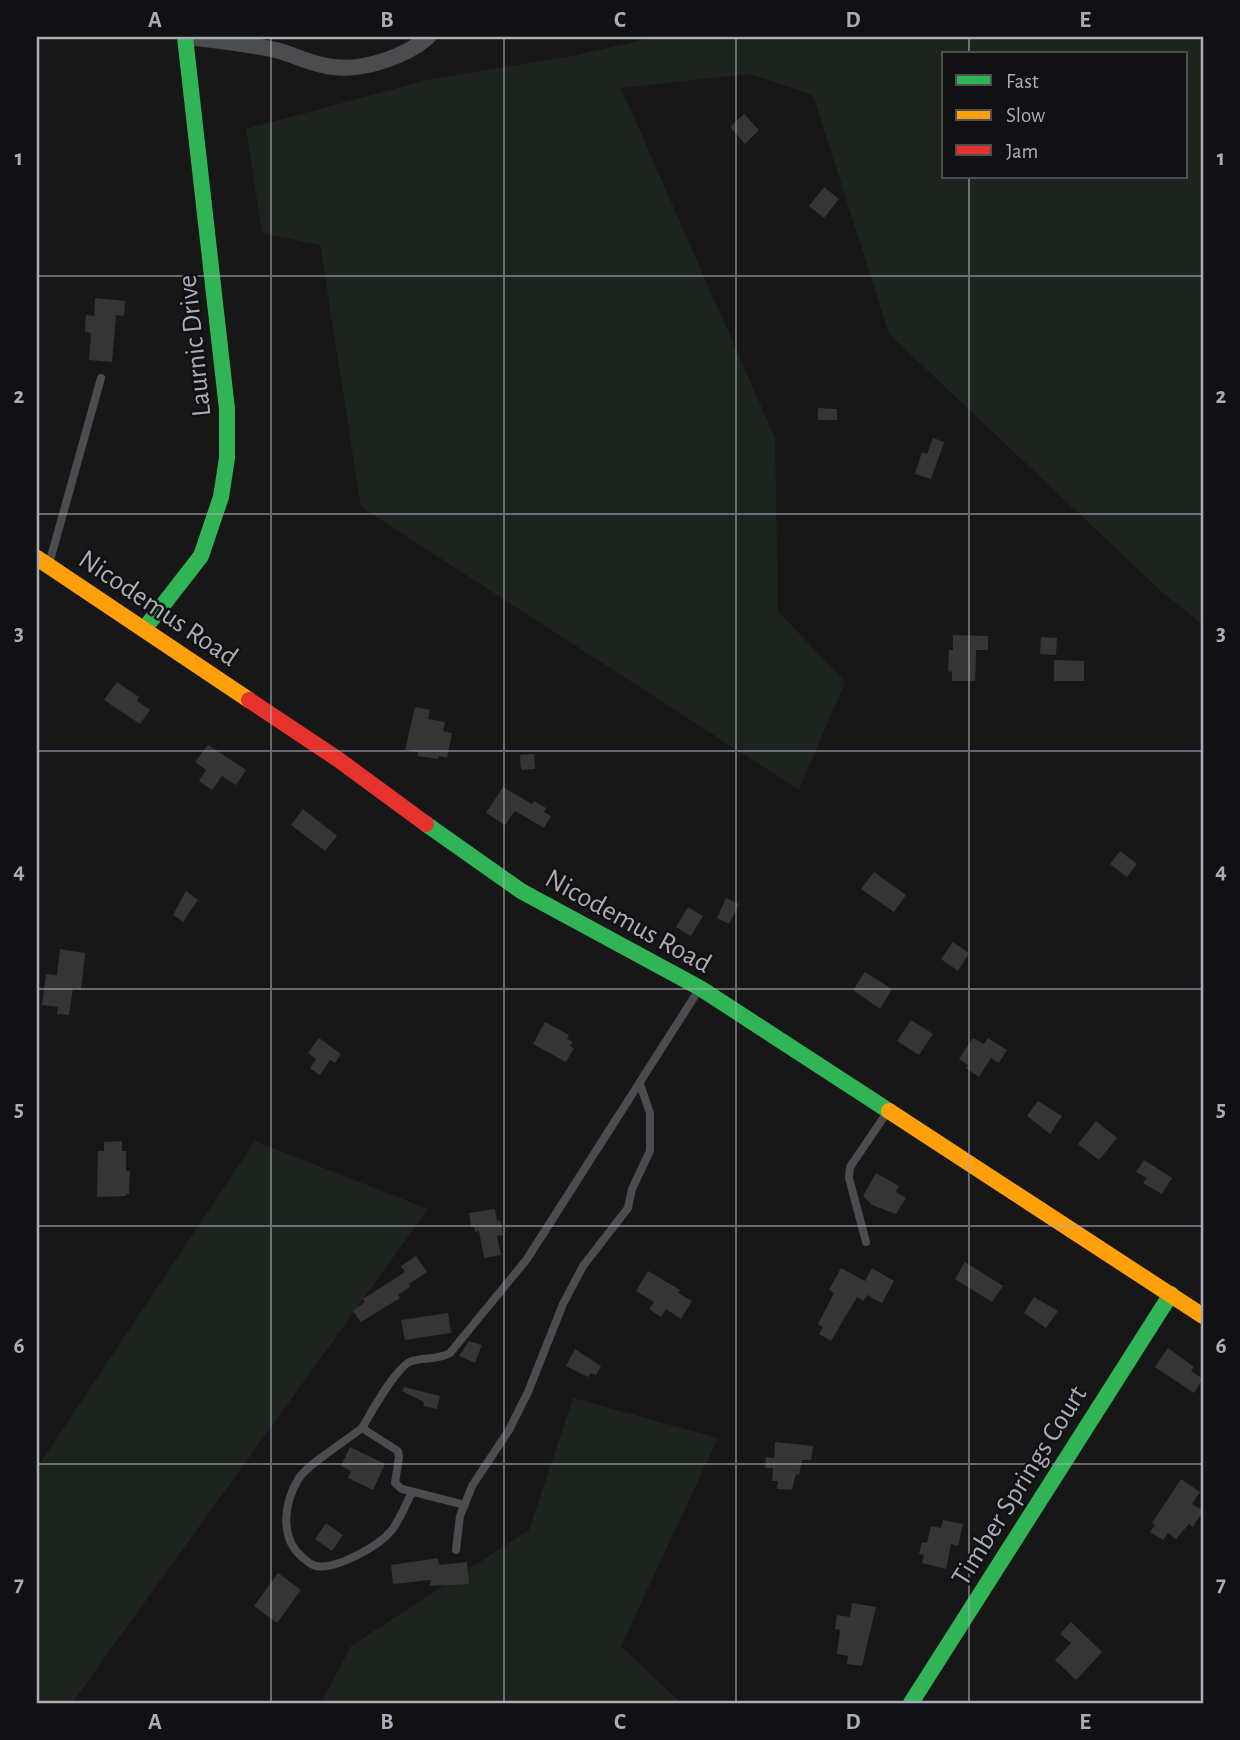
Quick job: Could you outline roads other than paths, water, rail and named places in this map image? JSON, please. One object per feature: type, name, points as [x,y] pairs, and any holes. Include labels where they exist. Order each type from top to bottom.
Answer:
[{"type":"street","points":[[185,37],[278,51],[333,67],[356,67],[389,58],[420,44],[428,37]]},
{"type":"street","name":"Laurnic Drive","points":[[145,628],[201,556],[221,497],[227,458],[227,409],[185,37]]},
{"type":"street","name":"Nicodemus Road","points":[[43,562],[339,760],[521,891],[700,988],[1203,1316]]},
{"type":"street","name":"Timber Springs Court","points":[[911,1703],[1171,1294]]},
{"type":"lane","points":[[43,562],[101,378]]},
{"type":"lane","points":[[412,1492],[394,1528],[369,1550],[345,1560],[313,1565],[295,1550],[288,1539],[286,1520],[291,1494],[300,1475],[362,1428],[400,1369],[410,1361],[442,1358],[450,1353],[527,1259],[700,988]]},
{"type":"lane","points":[[456,1549],[460,1516],[472,1486],[509,1430],[523,1402],[562,1304],[583,1266],[628,1208],[632,1189],[650,1151],[650,1113],[640,1084]]},
{"type":"lane","points":[[866,1242],[849,1178],[850,1167],[888,1111]]},
{"type":"lane","points":[[362,1428],[398,1451],[395,1483],[402,1489],[465,1505]]}]
